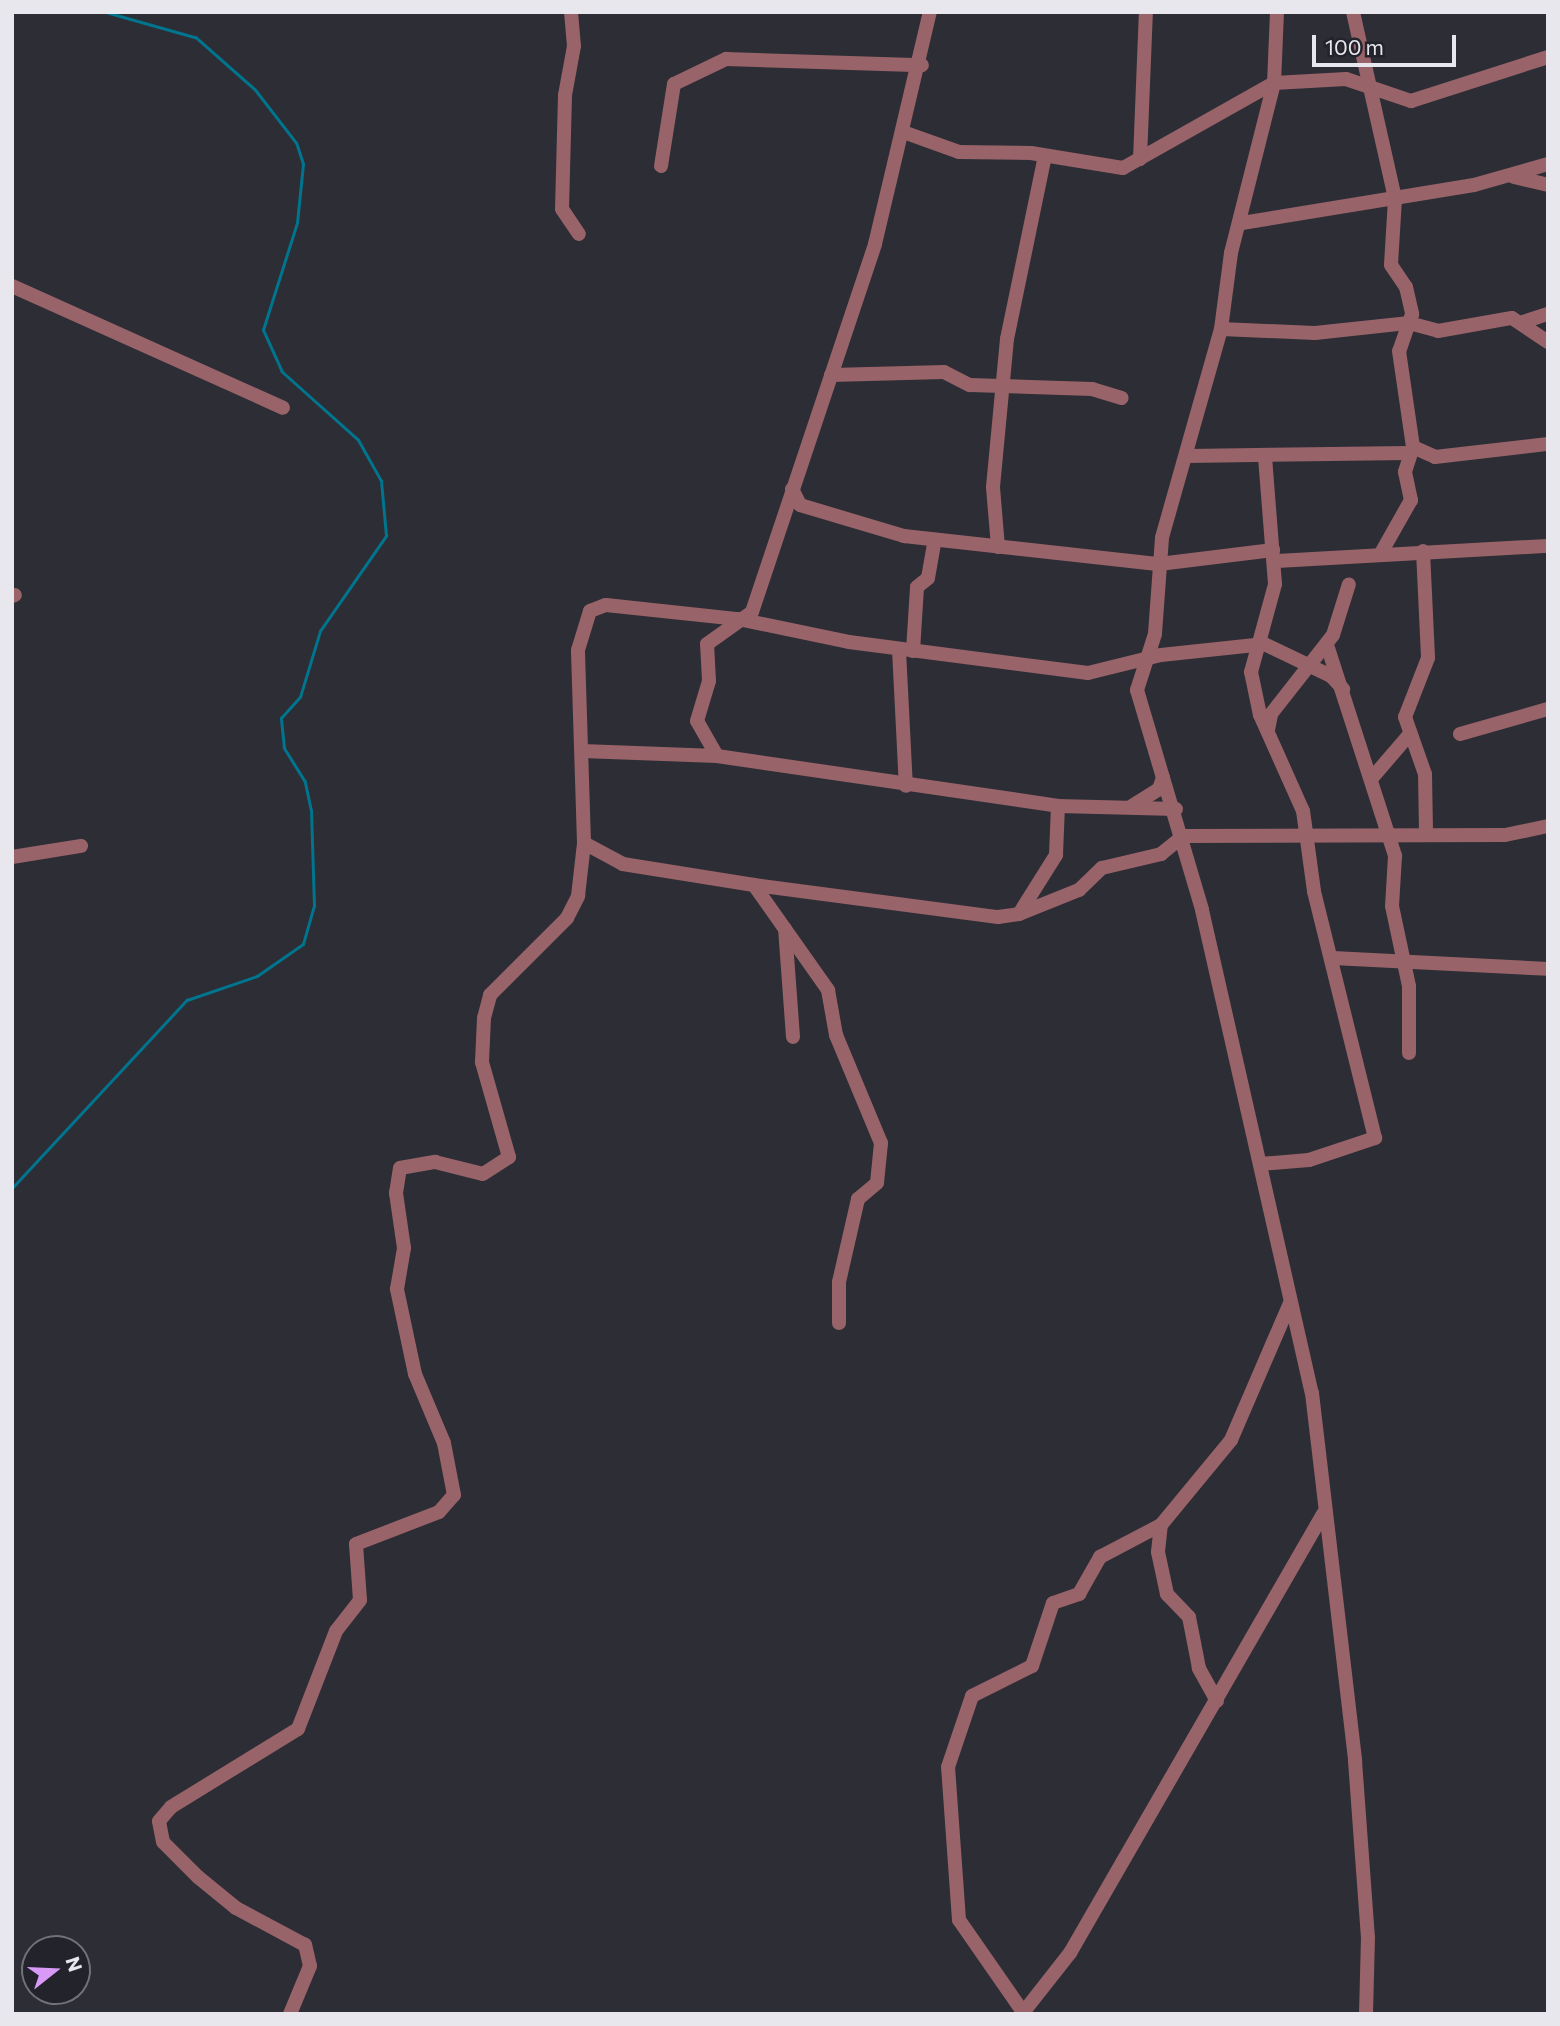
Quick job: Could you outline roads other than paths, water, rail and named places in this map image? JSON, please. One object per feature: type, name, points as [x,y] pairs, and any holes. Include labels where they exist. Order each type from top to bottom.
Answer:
[{"type":"street","points":[[571,12],[562,209],[579,234]]},
{"type":"street","points":[[717,756],[697,721],[709,681],[707,644],[738,619],[752,612],[831,375],[906,133],[922,65],[930,12]]},
{"type":"street","points":[[1140,159],[1146,12]]},
{"type":"street","points":[[1277,12],[1274,83],[1242,222],[1231,253],[1221,329],[1199,391],[1188,456],[1159,564],[1155,634],[1143,661],[1137,691],[1183,835],[1312,1394],[1323,1514],[1355,1761],[1368,1937],[1366,2014]]},
{"type":"street","points":[[1353,12],[1373,83],[1395,199],[1391,265],[1406,288],[1409,323],[1399,351],[1411,450],[1410,506],[1381,554]]},
{"type":"street","points":[[906,133],[959,152],[1045,156],[1111,168],[1140,159],[1274,83],[1373,83],[1411,101],[1548,57]]},
{"type":"street","points":[[661,166],[674,84],[726,59],[922,65]]},
{"type":"street","points":[[998,547],[993,487],[1018,272],[1045,156]]},
{"type":"street","points":[[1242,222],[1395,199],[1513,176],[1548,164]]},
{"type":"street","points":[[1513,176],[1548,185]]},
{"type":"street","points":[[12,286],[283,408]]},
{"type":"street","points":[[1523,322],[1548,314]]},
{"type":"street","points":[[1221,329],[1315,333],[1409,323],[1438,331],[1512,318],[1523,322],[1548,342]]},
{"type":"street","points":[[831,375],[925,371],[1005,387],[1092,389],[1122,398]]},
{"type":"street","points":[[1188,456],[1265,457],[1411,450],[1435,457],[1548,444]]},
{"type":"street","points":[[1260,1164],[1309,1160],[1375,1138],[1333,958],[1314,891],[1309,837],[1268,730],[1251,673],[1264,644],[1275,556],[1265,457]]},
{"type":"street","points":[[792,489],[800,505],[869,528],[935,540],[1159,564],[1275,556],[1548,546]]},
{"type":"street","points":[[906,786],[906,651],[918,587],[928,578],[935,540]]},
{"type":"street","points":[[1423,551],[1428,658],[1423,683],[1408,698],[1409,735],[1425,774],[1426,834]]},
{"type":"street","points":[[1268,730],[1271,714],[1327,645],[1349,584]]},
{"type":"street","points":[[290,2014],[310,1966],[305,1945],[236,1908],[198,1877],[163,1842],[159,1821],[171,1807],[298,1729],[336,1631],[360,1600],[356,1544],[439,1512],[454,1496],[438,1425],[415,1374],[397,1289],[404,1248],[400,1168],[435,1162],[483,1174],[509,1157],[510,1143],[482,1062],[484,1018],[490,995],[567,918],[578,896],[584,843],[578,650],[590,611],[606,605],[738,619],[906,651],[1088,673],[1143,661],[1264,644],[1343,689]]},
{"type":"street","points":[[1327,645],[1372,778],[1384,833],[1395,856],[1392,906],[1401,962],[1409,986],[1409,1052]]},
{"type":"street","points":[[1460,734],[1548,709]]},
{"type":"street","points":[[1372,778],[1409,735]]},
{"type":"street","points":[[582,751],[717,756],[906,786],[1058,806],[1176,810]]},
{"type":"street","points":[[1131,807],[1159,789],[1163,778]]},
{"type":"street","points":[[1020,914],[1056,855],[1058,806]]},
{"type":"street","points":[[584,843],[623,864],[998,917],[1020,914],[1079,890],[1102,868],[1161,854],[1183,835],[1505,835],[1548,826]]},
{"type":"street","points":[[12,856],[81,846]]},
{"type":"street","points":[[754,884],[828,990],[836,1035],[881,1143],[877,1183],[859,1199],[839,1282],[839,1323]]},
{"type":"street","points":[[785,929],[793,1037]]},
{"type":"street","points":[[1333,958],[1548,970]]},
{"type":"street","points":[[1290,1303],[1231,1440],[1161,1525],[1100,1557],[1079,1594],[1053,1603],[1032,1666],[972,1696],[948,1767],[959,1920],[1022,2013],[1070,1953],[1323,1514]]},
{"type":"street","points":[[1161,1525],[1158,1552],[1167,1594],[1189,1617],[1199,1668],[1217,1701]]},
{"type":"waterway","points":[[12,1188],[187,1000],[257,976],[303,944],[314,906],[311,811],[305,782],[284,748],[281,718],[300,697],[320,631],[386,536],[381,481],[358,440],[282,372],[263,330],[297,223],[303,164],[296,143],[255,90],[196,38],[104,12]]}]
